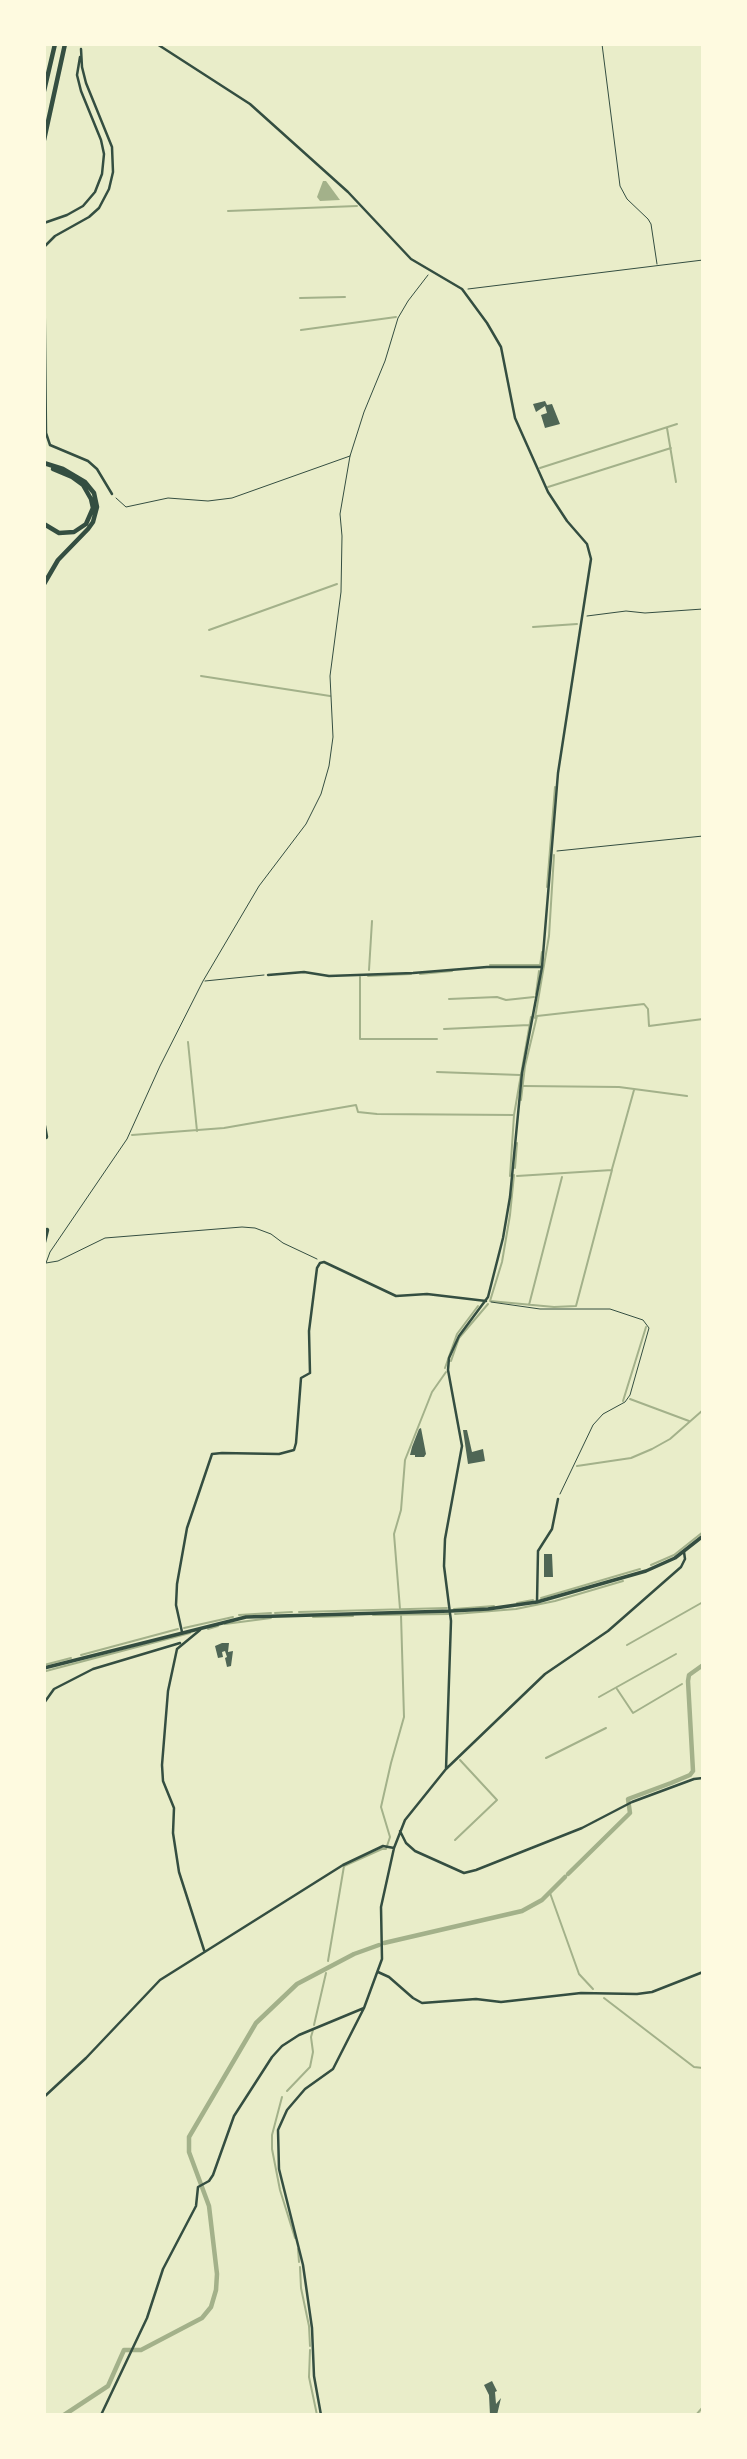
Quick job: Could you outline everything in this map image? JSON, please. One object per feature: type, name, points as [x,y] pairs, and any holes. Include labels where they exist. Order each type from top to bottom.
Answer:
[{"type":"highway","points":[[44,91],[55,44]]},
{"type":"highway","points":[[44,140],[65,44]]},
{"type":"highway","points":[[44,524],[59,533],[74,532],[86,524],[93,508],[83,485],[45,464]]},
{"type":"highway","points":[[44,584],[58,560],[93,522],[97,507],[94,493],[85,482],[76,475],[45,464]]},
{"type":"highway","points":[[44,1126],[46,1137]]},
{"type":"highway","points":[[44,1242],[47,1230]]},
{"type":"main road","points":[[44,1668],[246,1617],[451,1611],[537,1602],[646,1571],[684,1552],[703,1536]]},
{"type":"street","points":[[46,222],[83,206],[95,192],[102,174],[104,162],[101,140],[77,75],[84,44]]},
{"type":"street","points":[[157,44],[250,104],[348,192],[411,259],[462,289],[501,347],[515,418],[548,492],[590,552],[558,773],[548,923],[523,1073],[503,1238],[486,1301],[459,1336],[449,1358],[448,1370],[462,1446],[445,1539],[444,1566],[451,1611],[446,1769]]},
{"type":"street","points":[[81,49],[86,83],[109,135],[114,158],[113,172],[109,189],[99,208],[89,217],[55,236],[44,247],[46,433],[50,445],[88,461],[97,469],[112,494]]},
{"type":"street","points":[[268,975],[304,972],[329,976],[487,967],[542,967]]},
{"type":"street","points":[[182,1632],[176,1605],[177,1584],[187,1528],[212,1454],[279,1454],[294,1450],[301,1378],[310,1373],[309,1331],[317,1268],[320,1263],[324,1262],[396,1296],[427,1294],[486,1301]]},
{"type":"street","points":[[537,1602],[538,1551],[552,1529],[558,1499]]},
{"type":"street","points":[[321,2415],[314,2376],[312,2328],[303,2265],[279,2169],[276,2140],[287,2110],[305,2089],[333,2069],[364,2008],[378,1972],[382,1948],[381,1907],[392,1847],[405,1820],[446,1769],[545,1674],[608,1630],[681,1567],[685,1559],[684,1552]]},
{"type":"street","points":[[204,1951],[180,1872],[173,1833],[174,1808],[163,1781],[163,1773],[169,1691],[177,1649],[205,1626]]},
{"type":"street","points":[[44,1703],[54,1689],[93,1669],[183,1642]]},
{"type":"street","points":[[400,1832],[415,1851],[464,1873],[582,1828],[632,1802],[703,1778]]},
{"type":"street","points":[[44,2097],[86,2058],[160,1980],[344,1864],[386,1846],[392,1847]]},
{"type":"street","points":[[378,1972],[389,1977],[422,2003],[476,1999],[501,2002],[581,1993],[637,1994],[652,1992],[703,1972]]},
{"type":"street","points":[[101,2415],[147,2318],[163,2269],[196,2206],[200,2186],[213,2175],[234,2116],[272,2057],[282,2046],[299,2035],[364,2008]]},
{"type":"path","points":[[602,44],[620,186],[627,199],[651,224],[657,266]]},
{"type":"path","points":[[462,289],[703,260]]},
{"type":"path","points":[[324,1262],[283,1243],[271,1234],[242,1227],[105,1238],[58,1261],[46,1263],[50,1252],[127,1139],[203,981],[260,886],[306,824],[321,794],[329,766],[333,726],[330,676],[341,592],[340,514],[350,456],[364,411],[386,361],[398,318],[432,271]]},
{"type":"path","points":[[112,494],[126,507],[168,498],[220,501],[350,456]]},
{"type":"path","points":[[581,614],[586,616],[626,611],[645,613],[703,609]]},
{"type":"path","points":[[551,852],[703,836]]},
{"type":"path","points":[[203,981],[268,975]]},
{"type":"path","points":[[486,1301],[540,1309],[610,1309],[643,1320],[649,1328],[630,1395],[625,1402],[603,1414],[593,1424],[558,1499]]},
{"type":"shaded area","points":[[323,181],[326,181],[340,200],[320,201],[317,197]]},
{"type":"building","points":[[545,401],[547,405],[552,404],[560,424],[545,428],[541,415],[547,413],[545,406],[536,412],[533,404]]},
{"type":"building","points":[[421,1428],[426,1454],[424,1457],[415,1457],[410,1455]]},
{"type":"building","points":[[463,1430],[467,1430],[472,1452],[483,1449],[485,1461],[468,1464]]},
{"type":"building","points":[[544,1554],[552,1554],[553,1577],[544,1577]]},
{"type":"building","points":[[229,1643],[228,1652],[233,1651],[231,1666],[227,1667],[225,1651],[222,1652],[223,1657],[218,1658],[215,1646]]},
{"type":"building","points":[[492,2381],[497,2391],[496,2404],[501,2398],[497,2415],[490,2415],[489,2395],[484,2385]]},
{"type":"waterway","points":[[228,211],[357,206]]},
{"type":"waterway","points":[[300,298],[345,297]]},
{"type":"waterway","points":[[301,330],[396,317]]},
{"type":"waterway","points":[[540,468],[677,424]]},
{"type":"waterway","points":[[667,428],[676,482]]},
{"type":"waterway","points":[[548,487],[671,448]]},
{"type":"waterway","points":[[209,630],[337,584]]},
{"type":"waterway","points":[[533,627],[577,624]]},
{"type":"waterway","points":[[201,676],[330,696]]},
{"type":"waterway","points":[[547,887],[555,787]]},
{"type":"waterway","points":[[535,1018],[549,936],[554,855]]},
{"type":"waterway","points":[[369,970],[372,921]]},
{"type":"waterway","points":[[540,966],[542,952]]},
{"type":"waterway","points":[[490,965],[540,965]]},
{"type":"waterway","points":[[420,974],[452,971]]},
{"type":"waterway","points":[[536,994],[539,971]]},
{"type":"waterway","points":[[368,976],[411,974]]},
{"type":"waterway","points":[[360,977],[360,1039],[437,1039]]},
{"type":"waterway","points":[[449,999],[497,997],[506,1000],[534,997]]},
{"type":"waterway","points":[[521,1100],[525,1066],[537,1016],[644,1004],[648,1009],[649,1026],[703,1019]]},
{"type":"waterway","points":[[510,1176],[514,1115],[531,1017]]},
{"type":"waterway","points":[[444,1029],[529,1025]]},
{"type":"waterway","points":[[188,1042],[197,1131]]},
{"type":"waterway","points":[[437,1072],[520,1075]]},
{"type":"waterway","points":[[524,1086],[619,1087],[687,1096]]},
{"type":"waterway","points":[[612,1169],[634,1090]]},
{"type":"waterway","points":[[132,1135],[224,1128],[356,1105],[358,1112],[377,1114],[514,1115]]},
{"type":"waterway","points":[[515,1168],[517,1143]]},
{"type":"waterway","points":[[514,1175],[502,1262],[490,1301],[554,1307],[576,1306],[612,1170],[517,1176]]},
{"type":"waterway","points":[[529,1305],[562,1177]]},
{"type":"waterway","points":[[451,1361],[459,1338],[488,1304]]},
{"type":"waterway","points":[[445,1368],[457,1334],[478,1306]]},
{"type":"waterway","points":[[623,1401],[646,1327]]},
{"type":"waterway","points":[[400,1609],[394,1534],[401,1510],[405,1460],[432,1392],[446,1372]]},
{"type":"waterway","points":[[630,1399],[689,1421]]},
{"type":"waterway","points":[[577,1466],[631,1458],[652,1449],[670,1439],[703,1410]]},
{"type":"waterway","points":[[651,1565],[674,1555],[703,1532]]},
{"type":"waterway","points":[[541,1598],[640,1569]]},
{"type":"waterway","points":[[455,1614],[516,1609],[555,1601],[623,1581]]},
{"type":"waterway","points":[[517,1603],[533,1600]]},
{"type":"waterway","points":[[627,1645],[703,1602]]},
{"type":"waterway","points":[[454,1609],[494,1606]]},
{"type":"waterway","points":[[299,1612],[447,1608]]},
{"type":"waterway","points":[[275,1613],[292,1612]]},
{"type":"waterway","points":[[239,1615],[271,1613]]},
{"type":"waterway","points":[[373,1615],[449,1614]]},
{"type":"waterway","points":[[328,1961],[344,1866],[386,1849],[390,1837],[381,1807],[404,1717],[401,1615]]},
{"type":"waterway","points":[[313,1617],[353,1616]]},
{"type":"waterway","points":[[184,1628],[233,1617]]},
{"type":"waterway","points":[[225,1624],[271,1618]]},
{"type":"waterway","points":[[208,1629],[218,1626]]},
{"type":"waterway","points":[[81,1655],[178,1629]]},
{"type":"waterway","points":[[46,1671],[190,1633]]},
{"type":"waterway","points":[[599,1697],[676,1654]]},
{"type":"waterway","points":[[44,1665],[71,1658]]},
{"type":"waterway","points":[[568,1874],[630,1813],[628,1799],[690,1775],[693,1771],[688,1681],[689,1675],[703,1665]]},
{"type":"waterway","points":[[617,1689],[633,1713],[682,1684]]},
{"type":"waterway","points":[[546,1758],[606,1728]]},
{"type":"waterway","points":[[455,1840],[497,1800],[460,1760]]},
{"type":"waterway","points":[[384,1943],[522,1911],[542,1900],[565,1877]]},
{"type":"waterway","points":[[550,1893],[579,1974],[593,1989]]},
{"type":"waterway","points":[[64,2415],[108,2386],[124,2350],[141,2350],[202,2318],[211,2307],[217,2274],[209,2206],[189,2152],[189,2137],[256,2023],[297,1984],[354,1954],[379,1945]]},
{"type":"waterway","points":[[314,2025],[326,1973]]},
{"type":"waterway","points":[[604,1998],[694,2067],[703,2068]]},
{"type":"waterway","points":[[287,2091],[310,2067],[313,2030]]},
{"type":"waterway","points":[[282,2097],[272,2135],[272,2149],[280,2190],[295,2238]]},
{"type":"waterway","points":[[298,2249],[299,2262]]},
{"type":"waterway","points":[[300,2267],[310,2346]]},
{"type":"waterway","points":[[310,2350],[309,2377],[317,2415]]},
{"type":"waterway","points":[[696,2415],[703,2407]]}]
